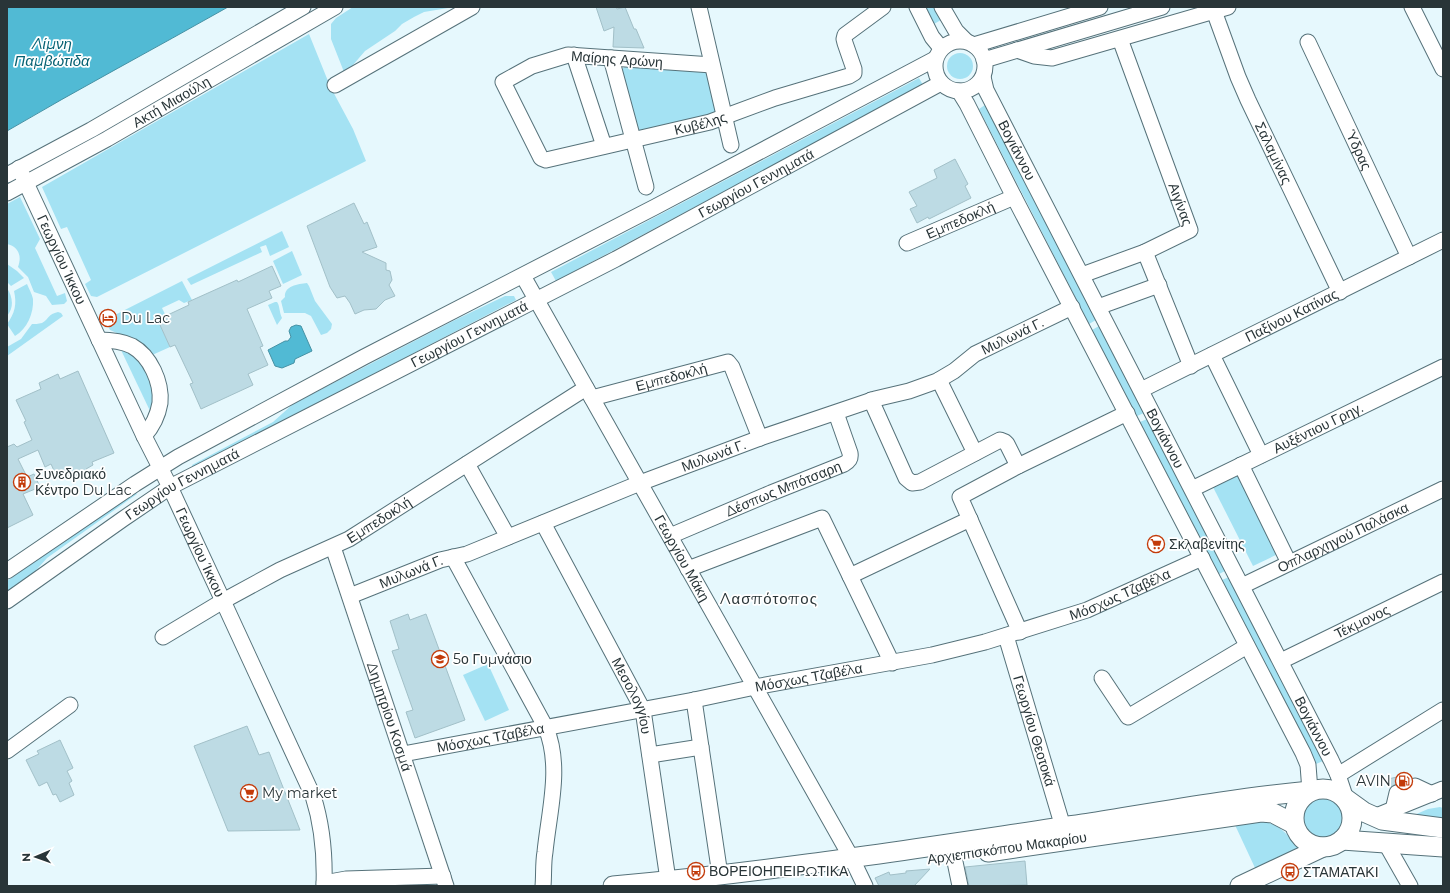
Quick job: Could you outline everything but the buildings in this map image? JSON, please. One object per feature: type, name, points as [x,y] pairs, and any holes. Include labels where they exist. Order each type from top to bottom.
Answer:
[{"type":"main road","points":[[613,886],[718,880],[855,863],[1063,827],[1316,789],[1329,789],[1341,795],[1346,800],[1374,817],[1388,821],[1443,828]]},
{"type":"main road","points":[[1310,791],[1300,799],[1296,805],[1294,824],[1297,832],[1308,843],[1315,846],[1330,846],[1342,840],[1443,847]]},
{"type":"main road","points":[[1342,840],[1350,828],[1352,820],[1352,813],[1346,800]]},
{"type":"main road","name":"Αρχιεπισκόπου Μακαρίου","points":[[855,863],[954,857],[1261,812],[1273,813],[1294,824]]},
{"type":"main road","points":[[1240,886],[1323,847]]},
{"type":"street","name":"Ακτή Μιαούλη","points":[[13,171],[91,130],[303,7]]},
{"type":"street","name":"Ακτή Μιαούλη","points":[[7,194],[113,136],[334,7]]},
{"type":"street","points":[[335,85],[472,7]]},
{"type":"street","points":[[698,7],[731,145]]},
{"type":"street","name":"Κυβέλης","points":[[503,82],[543,160],[546,160],[706,124],[775,98],[852,75],[854,69],[844,37],[883,7]]},
{"type":"street","points":[[917,7],[932,37],[938,54],[935,72],[941,83],[947,88],[959,91],[973,88],[982,77]]},
{"type":"street","points":[[942,7],[956,31],[980,50],[984,60],[1162,7]]},
{"type":"street","points":[[938,54],[946,44],[953,41],[970,43],[1100,7]]},
{"type":"street","points":[[1412,7],[1443,69]]},
{"type":"street","points":[[1018,50],[1034,56],[1052,58],[1221,9]]},
{"type":"street","name":"Σαλαμίνας","points":[[1221,9],[1238,77],[1340,292]]},
{"type":"street","name":"Αιγίνας","points":[[1120,39],[1190,230],[1145,252]]},
{"type":"street","name":"Ύδρας","points":[[1308,42],[1409,257]]},
{"type":"street","name":"Γεωργίου Γεννηματά","points":[[7,571],[160,468],[195,448],[330,375],[523,276],[938,54]]},
{"type":"street","points":[[574,55],[604,146]]},
{"type":"street","name":"Μαίρης Αρώνη","points":[[503,82],[537,64],[562,56],[574,55],[712,65]]},
{"type":"street","points":[[611,58],[646,187]]},
{"type":"street","name":"Βογιάννου","points":[[984,60],[985,70],[982,77],[986,90],[1281,661],[1338,775],[1346,800]]},
{"type":"street","name":"Γεωργίου Γεννηματά","points":[[7,601],[170,487],[536,300],[712,208],[941,83]]},
{"type":"street","name":"Βογιάννου","points":[[959,91],[1305,758],[1309,771],[1310,791]]},
{"type":"street","name":"Γεωργίου Ίκκου","points":[[13,171],[26,183],[144,436],[170,487],[313,796],[319,820],[323,852],[324,885]]},
{"type":"street","name":"Εμπεδοκλή","points":[[907,243],[1014,197]]},
{"type":"street","name":"Παξίνου Κατίνας","points":[[1141,390],[1443,241]]},
{"type":"street","points":[[1082,276],[1145,252],[1191,366]]},
{"type":"street","name":"Γεωργίου Μάκη","points":[[523,276],[855,863],[866,886]]},
{"type":"street","points":[[1098,307],[1159,285]]},
{"type":"street","name":"Μυλωνά Γ.","points":[[350,596],[440,560],[467,554],[640,483],[760,438],[871,400],[920,388],[939,380],[954,371],[975,354],[1072,307]]},
{"type":"street","points":[[99,340],[116,341],[132,346],[145,357],[155,373],[160,393],[160,402],[154,422],[144,436]]},
{"type":"street","points":[[1212,355],[1261,456]]},
{"type":"street","name":"Εμπεδοκλή","points":[[163,637],[223,601],[280,570],[349,539],[467,464],[589,393],[728,362],[732,367],[760,438]]},
{"type":"street","name":"Αυξέντιου Γρηγ.","points":[[1192,489],[1443,367]]},
{"type":"street","points":[[939,380],[975,453]]},
{"type":"street","points":[[871,400],[906,478],[912,483],[920,482],[997,441],[1002,440],[1007,444],[1018,466],[1127,413]]},
{"type":"street","name":"Δέσπως Μπότσαρη","points":[[670,536],[849,461],[851,456],[836,412]]},
{"type":"street","points":[[467,464],[508,537]]},
{"type":"street","points":[[1241,465],[1289,563]]},
{"type":"street","name":"Γεωργίου Θεοτοκά","points":[[1018,466],[960,497],[970,519],[1013,634],[1063,827]]},
{"type":"street","name":"Οπλαρχηγού Παλάσκα","points":[[1242,586],[1443,489]]},
{"type":"street","points":[[688,569],[822,518],[892,663]]},
{"type":"street","points":[[850,576],[970,519]]},
{"type":"street","name":"Μεσολογγίου","points":[[543,523],[643,710],[667,873],[667,884]]},
{"type":"street","name":"Δημητρίου Κοσμά","points":[[333,547],[444,881]]},
{"type":"street","points":[[453,557],[546,728],[552,745],[554,769],[544,854],[543,886]]},
{"type":"street","name":"Μόσχως Τζαβέλα","points":[[402,754],[932,655],[1013,634],[1097,606],[1202,558]]},
{"type":"street","name":"Τέκμονος","points":[[1281,661],[1443,582]]},
{"type":"street","points":[[1102,678],[1128,717],[1247,646]]},
{"type":"street","points":[[694,700],[718,880]]},
{"type":"street","points":[[7,751],[70,704]]},
{"type":"street","points":[[1338,775],[1443,710]]},
{"type":"street","points":[[650,755],[701,747]]},
{"type":"street","points":[[1374,817],[1438,794]]},
{"type":"street","points":[[1385,842],[1410,886]]},
{"type":"street","points":[[954,857],[960,886]]},
{"type":"street","points":[[324,885],[346,879],[444,881]]},
{"type":"shaded area","points":[[353,7],[454,7],[424,12],[402,24],[395,31],[365,51],[353,65],[344,72],[331,39],[331,24],[336,18]]},
{"type":"shaded area","points":[[925,7],[934,7],[941,20],[934,24]]},
{"type":"shaded area","points":[[309,34],[330,86],[353,129],[366,161],[97,297],[91,296],[85,284],[91,280],[67,227],[61,229],[42,187]]},
{"type":"shaded area","points":[[960,53],[969,57],[973,66],[969,75],[960,79],[951,75],[947,66],[951,57]]},
{"type":"shaded area","points":[[627,65],[706,71],[717,116],[637,135],[621,74],[622,69]]},
{"type":"shaded area","points":[[919,78],[923,85],[556,281],[551,272]]},
{"type":"shaded area","points":[[985,105],[1096,320],[1089,324],[979,109]]},
{"type":"shaded area","points":[[20,197],[40,239],[35,248],[57,296],[65,293],[67,301],[64,304],[52,305],[46,296],[34,292],[28,277],[18,267],[20,259],[17,250],[11,245],[7,244],[7,204]]},
{"type":"shaded area","points":[[282,231],[289,247],[270,256],[266,245],[260,247],[262,252],[191,285],[187,279]]},
{"type":"shaded area","points":[[292,251],[302,275],[283,284],[273,261]]},
{"type":"shaded area","points":[[7,264],[24,278],[11,286],[7,282]]},
{"type":"shaded area","points":[[182,281],[192,300],[184,303],[179,300],[162,308],[166,316],[160,319],[162,324],[160,325],[170,347],[150,356],[119,334],[110,330],[105,320]]},
{"type":"shaded area","points":[[307,283],[315,301],[332,324],[331,329],[327,333],[321,335],[311,316],[305,313],[284,313],[281,301],[285,297],[287,290],[292,286]]},
{"type":"shaded area","points":[[27,284],[33,299],[31,315],[23,329],[15,336],[7,324],[15,308],[14,291]]},
{"type":"shaded area","points":[[7,288],[11,295],[12,306],[7,316]]},
{"type":"shaded area","points":[[505,296],[514,296],[516,300],[193,468],[192,465],[273,422],[293,404],[453,321]]},
{"type":"shaded area","points":[[275,302],[278,304],[282,318],[277,325],[268,305]]},
{"type":"shaded area","points":[[58,312],[63,316],[7,356],[7,347],[21,339],[32,324],[42,323],[50,315]]},
{"type":"shaded area","points":[[1099,326],[1144,413],[1137,416],[1092,330]]},
{"type":"shaded area","points":[[121,350],[137,360],[143,367],[152,395],[151,413]]},
{"type":"shaded area","points":[[1147,419],[1225,571],[1219,574],[1140,422]]},
{"type":"shaded area","points":[[1238,474],[1278,554],[1253,566],[1213,487]]},
{"type":"shaded area","points":[[135,492],[137,494],[47,558],[30,577],[7,593],[7,581]]},
{"type":"shaded area","points":[[1229,577],[1323,761],[1316,764],[1222,580]]},
{"type":"shaded area","points":[[488,664],[509,710],[485,721],[463,675]]},
{"type":"shaded area","points":[[1327,798],[1334,801],[1340,807],[1343,818],[1342,826],[1334,835],[1327,838],[1319,838],[1312,835],[1304,826],[1303,814],[1306,807],[1315,799]]},
{"type":"shaded area","points":[[1443,808],[1443,820],[1412,816],[1428,809]]},
{"type":"shaded area","points":[[1261,821],[1279,828],[1300,849],[1256,870],[1235,825]]},
{"type":"water","name":"Λίμνη Παμβώτιδα","points":[[7,7],[228,7],[7,131]]},
{"type":"water","points":[[296,325],[301,326],[312,351],[295,359],[294,363],[282,368],[275,366],[268,350],[285,341],[288,341],[291,337],[289,331],[291,327]]},
{"type":"place","name":"Du Lac","points":[[108,318]]},
{"type":"place","name":"Συνεδριακό Κέντρο Du Lac","points":[[22,482]]},
{"type":"place","name":"Σκλαβενίτης","points":[[1156,544]]},
{"type":"place","name":"5ο Γυμνάσιο","points":[[440,659]]},
{"type":"place","name":"AVIN","points":[[1404,781]]},
{"type":"place","name":"My market","points":[[249,793]]},
{"type":"place","name":"ΒΟΡΕΙΟΗΠΕΙΡΩΤΙΚΑ","points":[[696,871]]},
{"type":"place","name":"ΣΤΑΜΑΤΑΚΙ","points":[[1290,872]]},
{"type":"district","name":"Λασπότοπος","points":[[769,598]]}]
